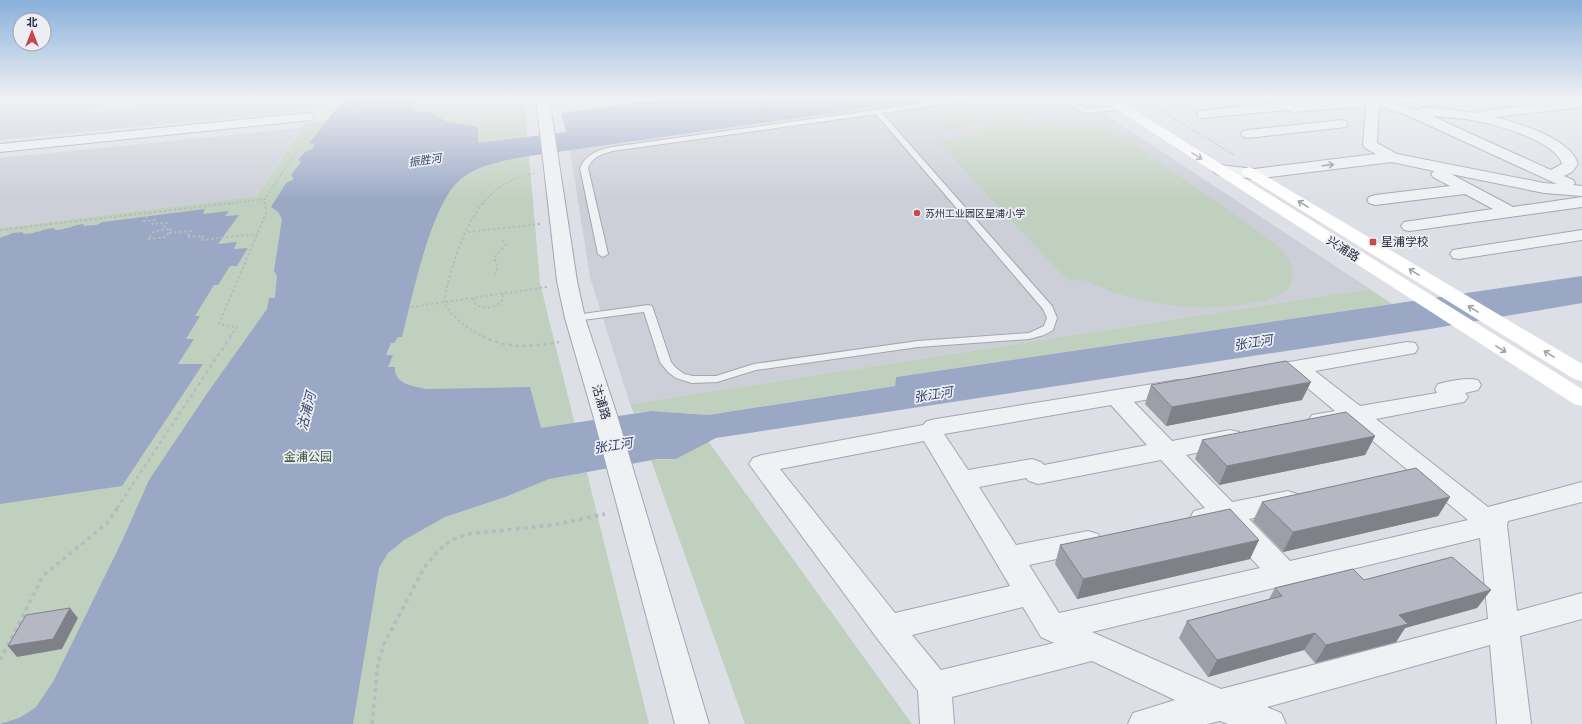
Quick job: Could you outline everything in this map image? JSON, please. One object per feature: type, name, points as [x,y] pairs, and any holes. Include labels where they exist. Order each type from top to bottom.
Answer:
[{"type":"main road","name":"兴浦路","points":[[1171,132],[1227,166],[1418,296],[1582,399]]},
{"type":"main road","name":"兴浦路","points":[[1227,166],[1253,167],[1447,293],[1582,374]]},
{"type":"street","points":[[0,148],[202,132]]},
{"type":"street","name":"沽浦路","points":[[547,132],[567,281],[575,318],[621,469],[692,724]]},
{"type":"street","points":[[1453,132],[1582,190]]},
{"type":"street","points":[[1523,132],[1558,148],[1576,163],[1560,173],[1549,175]]},
{"type":"street","points":[[1282,156],[1359,133]]},
{"type":"street","points":[[1248,134],[1359,133],[1404,160],[1511,212]]},
{"type":"street","points":[[1323,176],[1394,168],[1404,160]]},
{"type":"street","points":[[1253,167],[1404,160],[1544,188],[1582,190]]},
{"type":"street","points":[[1375,200],[1466,189]]},
{"type":"street","points":[[1410,226],[1582,202]]},
{"type":"street","points":[[1459,254],[1582,235]]},
{"type":"street","points":[[1242,377],[1407,348]]},
{"type":"street","points":[[1297,368],[1493,526]]},
{"type":"street","points":[[937,724],[934,688],[762,464],[931,432],[936,427],[1202,383]]},
{"type":"street","points":[[1295,426],[1456,396],[1446,389],[1470,385]]},
{"type":"street","points":[[1116,397],[1284,574]]},
{"type":"street","points":[[931,432],[1052,628],[1220,705],[1269,724]]},
{"type":"street","points":[[961,481],[1032,468],[1038,475],[1249,435]]},
{"type":"street","points":[[1394,477],[1425,471]]},
{"type":"street","points":[[1514,724],[1493,526],[1496,514],[1582,492]]},
{"type":"street","points":[[1180,524],[1310,496]]},
{"type":"street","points":[[1052,628],[1493,526]]},
{"type":"street","points":[[1009,558],[1110,538]]},
{"type":"street","points":[[887,628],[1031,594]]},
{"type":"street","points":[[1145,724],[1220,705],[1582,606]]},
{"type":"street","points":[[934,688],[1095,647]]},
{"type":"lane","points":[[603,254],[584,168],[586,162],[600,152],[612,149],[739,132]]},
{"type":"lane","points":[[575,318],[648,308],[666,362],[672,370],[680,376],[692,380],[717,379],[754,367],[918,344],[1029,336],[1040,333],[1049,328],[1052,318],[1048,308],[894,132]]},
{"type":"path","points":[[0,660],[43,576],[107,523],[237,327],[219,324],[266,213],[265,199],[307,132]]},
{"type":"path","points":[[536,173],[517,178],[496,190],[482,205],[458,254],[445,294],[444,302],[453,316],[458,320],[480,336],[501,345],[532,347],[559,342]]},
{"type":"path","points":[[0,230],[265,199]]},
{"type":"path","points":[[150,212],[144,221],[155,220],[152,224],[167,223],[162,230]]},
{"type":"path","points":[[468,232],[541,224]]},
{"type":"path","points":[[171,229],[169,233],[166,237],[148,239],[154,231],[171,229]]},
{"type":"path","points":[[169,233],[191,231],[187,237],[203,236],[201,240],[257,234]]},
{"type":"path","points":[[494,275],[498,268],[494,258],[506,245],[501,238]]},
{"type":"path","points":[[412,307],[547,287]]},
{"type":"path","points":[[473,298],[474,303],[477,306],[487,307],[498,305],[502,302],[503,294]]},
{"type":"path","points":[[372,724],[378,663],[384,644],[424,568],[437,552],[450,541],[468,534],[485,531],[552,526],[605,514]]},
{"type":"shaded area","points":[[0,132],[86,132],[0,140]]},
{"type":"shaded area","points":[[263,132],[299,132],[257,196],[0,228],[0,158]]},
{"type":"shaded area","name":"苏州工业园区星浦小学","points":[[699,132],[1132,132],[1370,289],[630,404],[590,277],[570,150]]},
{"type":"green space","name":"金浦公园","points":[[299,132],[527,132],[540,283],[649,724],[0,724],[0,228],[257,196]]},
{"type":"green space","points":[[975,132],[1116,132],[1272,241],[1290,263],[1292,268],[1292,280],[1290,285],[1287,289],[1273,298],[1263,301],[1243,305],[1196,307],[1149,302],[1104,289],[1084,280],[1068,281],[937,141],[956,139]]},
{"type":"green space","points":[[1370,289],[1392,304],[896,377],[895,386],[708,415],[651,411],[634,413],[630,404]]},
{"type":"green space","points":[[708,441],[912,724],[745,724],[651,460],[676,459]]},
{"type":"water","points":[[318,132],[478,132],[478,143],[566,132],[699,132],[529,156],[485,166],[462,178],[451,190],[441,207],[424,252],[402,337],[398,337],[394,343],[391,343],[386,355],[393,355],[388,367],[395,367],[395,373],[401,381],[415,387],[426,389],[530,387],[541,428],[651,411],[708,415],[895,386],[896,377],[1582,276],[1582,303],[1430,329],[716,438],[676,459],[658,459],[549,479],[505,497],[445,517],[404,540],[388,553],[379,568],[353,724],[0,724],[19,718],[36,707],[53,682],[123,539],[149,480],[208,392],[267,309],[269,298],[275,298],[277,276],[274,271],[282,219],[278,212],[271,207],[286,183],[294,179],[291,175],[301,162],[298,160],[305,152],[312,149],[314,146],[313,144],[309,143]]},
{"type":"water","points":[[205,209],[203,214],[229,211],[225,216],[239,215],[218,244],[237,242],[234,249],[248,248],[237,266],[230,266],[218,285],[214,285],[195,316],[200,316],[186,339],[194,339],[178,364],[203,364],[122,486],[0,504],[0,238],[13,233],[22,232],[24,234],[28,234],[54,228],[55,230],[59,230],[77,225],[96,225],[103,222]]},
{"type":"building","points":[[1286,361],[1311,382],[1172,407],[1151,385]]},
{"type":"building","points":[[1346,412],[1375,436],[1227,466],[1202,440]]},
{"type":"building","points":[[1416,468],[1450,497],[1293,532],[1262,502]]},
{"type":"building","points":[[1230,509],[1259,540],[1083,579],[1060,545]]},
{"type":"building","points":[[1452,557],[1491,590],[1399,615],[1408,624],[1326,645],[1315,633],[1217,660],[1187,621],[1282,596],[1275,588],[1353,569],[1364,580]]},
{"type":"building","points":[[70,608],[53,639],[8,646],[26,615]]},
{"type":"place","name":"苏州工业园区星浦小学","points":[[917,213]]},
{"type":"place","name":"星浦学校","points":[[1373,242]]},
{"type":"water label","name":"振胜河","points":[[425,160]]},
{"type":"water label","name":"张江河","points":[[1253,342]]},
{"type":"water label","name":"张江河","points":[[933,394]]},
{"type":"water label","name":"沽浦河","points":[[306,411]]},
{"type":"water label","name":"张江河","points":[[613,445]]}]
